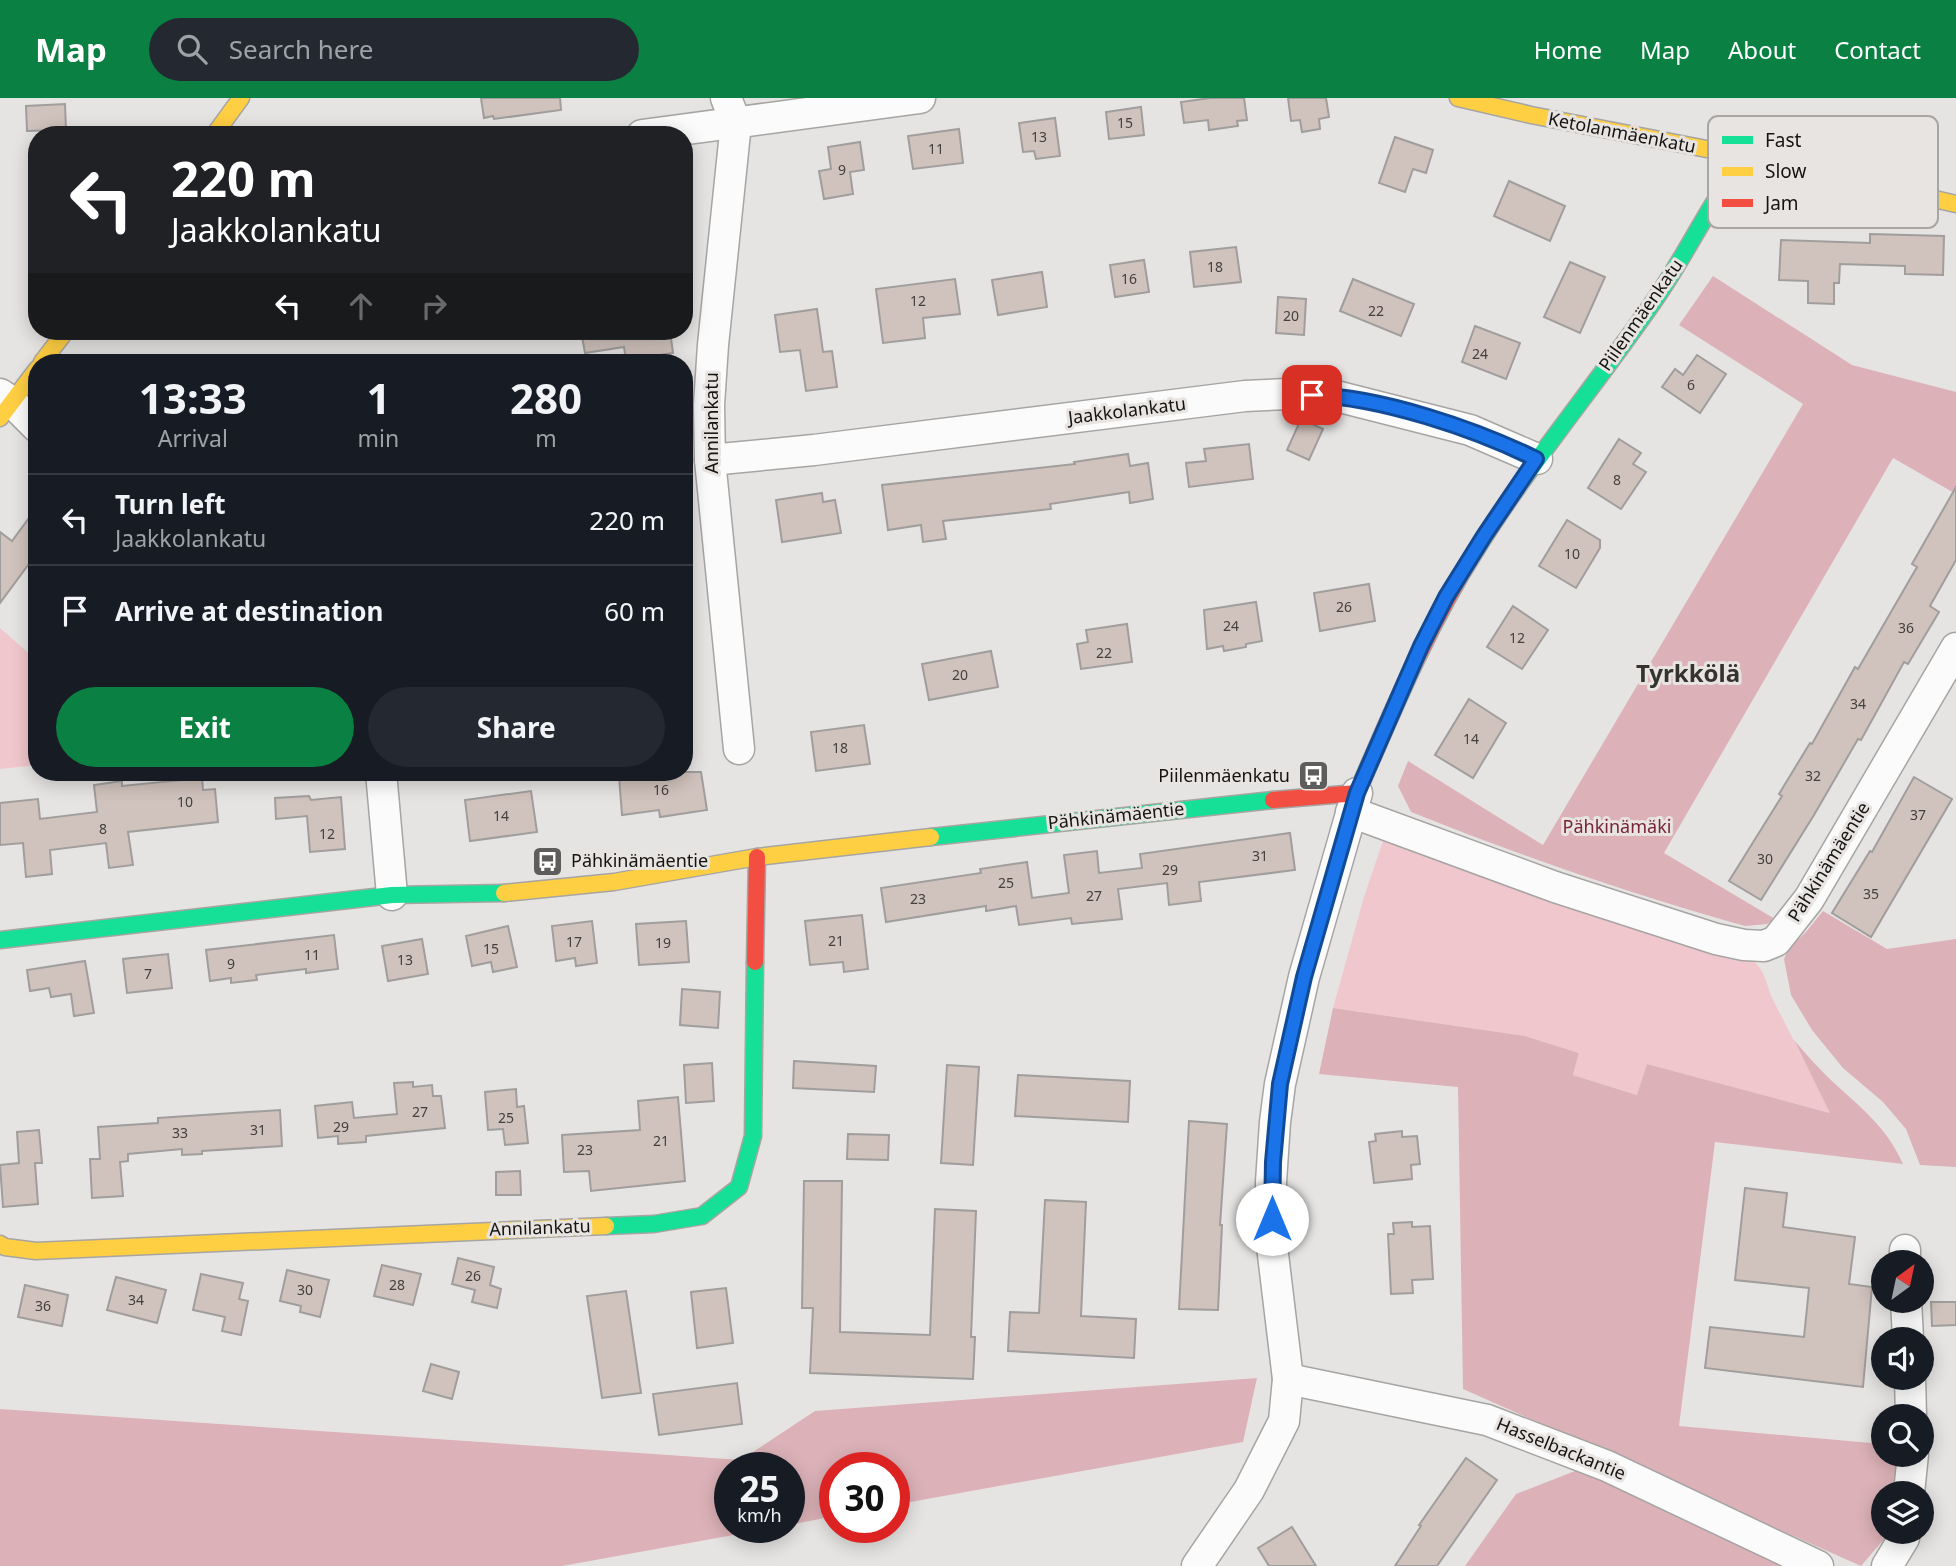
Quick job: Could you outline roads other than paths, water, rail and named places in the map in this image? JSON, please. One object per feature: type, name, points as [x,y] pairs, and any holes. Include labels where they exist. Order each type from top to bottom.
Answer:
[{"type":"street","points":[[221,126],[241,98]]},
{"type":"street","points":[[674,126],[731,110],[920,98]]},
{"type":"street","name":"Ketolanmäenkatu","points":[[1458,98],[1708,150]]},
{"type":"street","name":"Annilankatu","points":[[731,110],[709,405],[710,460],[739,749]]},
{"type":"street","name":"Ketolanmäenkatu","points":[[1938,200],[1956,204]]},
{"type":"street","name":"Piilenmäenkatu","points":[[1197,1566],[1249,1490],[1284,1421],[1288,1379],[1271,1238],[1275,1122],[1280,1084],[1304,977],[1354,803],[1421,646],[1446,597],[1536,459],[1655,300],[1708,212]]},
{"type":"street","points":[[48,354],[59,340]]},
{"type":"street","points":[[28,379],[4,405],[28,421]]},
{"type":"street","name":"Jaakkolankatu","points":[[710,460],[814,450],[1245,396],[1288,394],[1336,396],[1402,411],[1470,430],[1536,459]]},
{"type":"street","name":"Pähkinämäentie","points":[[0,940],[392,895],[491,894],[614,882],[757,857],[1231,803],[1354,803],[1555,887],[1716,939],[1764,946],[1776,941],[1808,899],[1956,648]]},
{"type":"street","points":[[382,781],[392,895]]},
{"type":"street","name":"Annilankatu","points":[[0,1244],[5,1247],[50,1250],[654,1224],[702,1216],[739,1187],[753,1136],[757,857]]},
{"type":"street","name":"Hasselbackantie","points":[[1288,1379],[1487,1420],[1607,1466],[1818,1566]]},
{"type":"street","points":[[1887,1566],[1900,1544]]},
{"type":"place","name":"Piilenmäenkatu","points":[[1313,776]]},
{"type":"place","name":"Pähkinämäentie","points":[[548,861]]},
{"type":"district","name":"Tyrkkölä","points":[[1688,674]]},
{"type":"park label","name":"Pähkinämäki","points":[[1617,827]]}]
